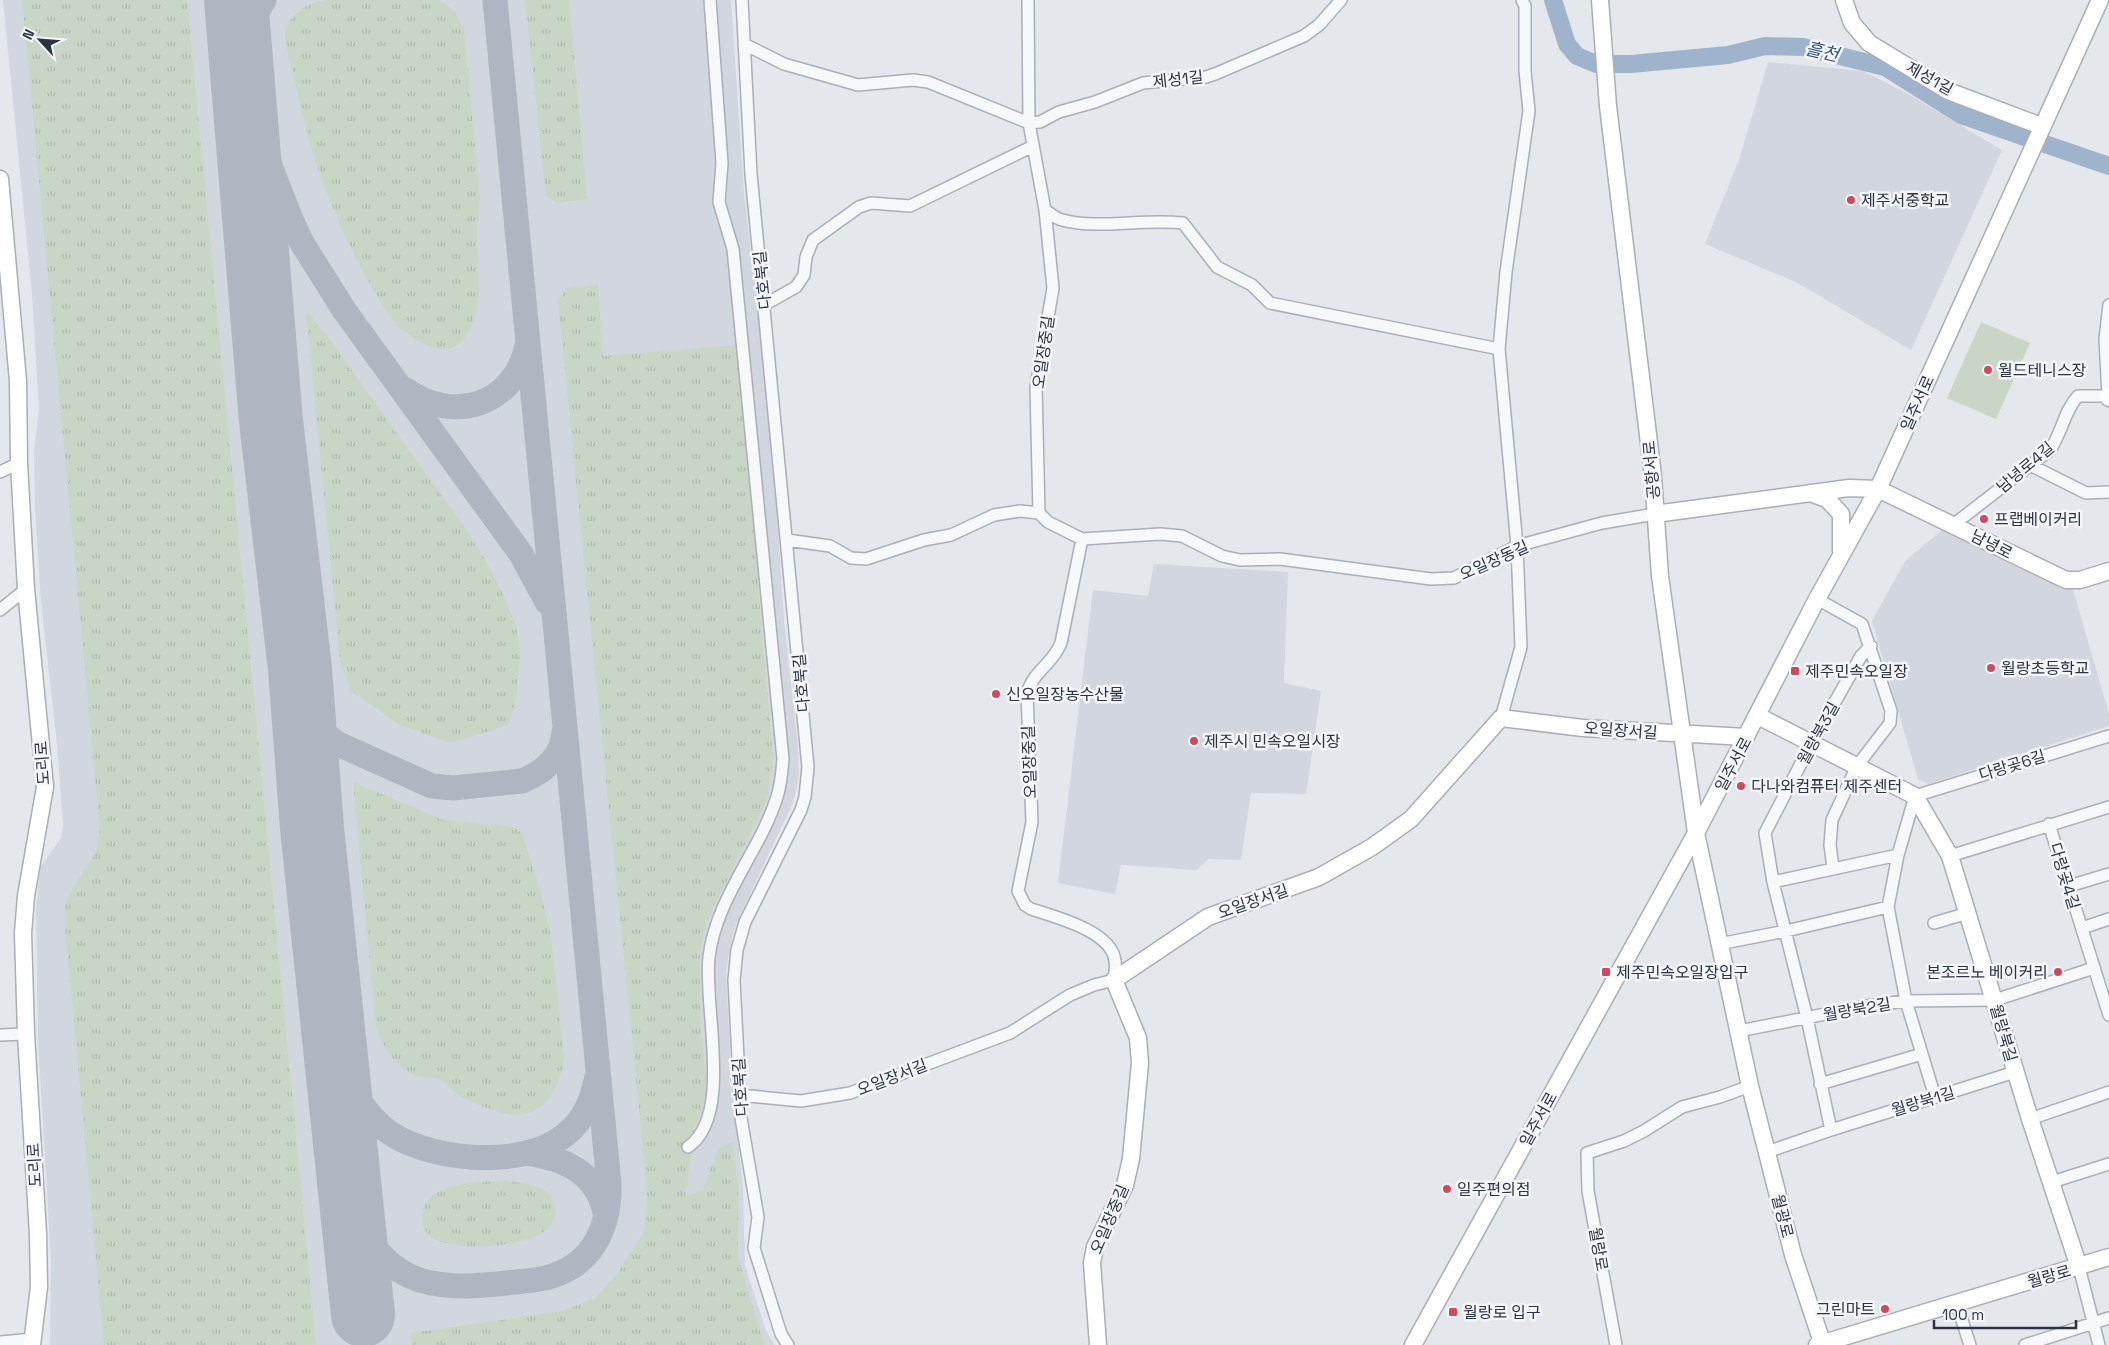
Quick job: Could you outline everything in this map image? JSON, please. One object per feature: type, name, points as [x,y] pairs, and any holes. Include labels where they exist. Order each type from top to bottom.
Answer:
[{"type":"street","points":[[688,1147],[696,1142],[706,1122],[714,1088],[709,977],[712,940],[726,902],[772,812],[778,796],[783,759],[734,264],[732,249],[719,202],[722,163],[710,0]]},
{"type":"street","name":"다호북길","points":[[742,0],[752,174],[808,767],[805,797],[801,810],[745,922],[737,950],[734,980],[741,1118],[758,1217],[754,1248],[781,1334],[788,1345]]},
{"type":"street","name":"오일장중길","points":[[1028,0],[1029,123],[1045,210],[1053,288],[1036,387],[1039,513]]},
{"type":"street","name":"제성1길","points":[[1029,123],[1040,122],[1059,112],[1095,102],[1142,83],[1196,78],[1215,74],[1304,36],[1319,25],[1341,0]]},
{"type":"street","points":[[1501,718],[1521,647],[1517,546],[1500,350],[1506,272],[1530,111],[1525,70],[1525,6],[1522,0]]},
{"type":"street","name":"공항서로","points":[[1600,0],[1608,103],[1645,409],[1660,576],[1696,833]]},
{"type":"street","name":"제성1길","points":[[1844,0],[1852,23],[1869,43],[1948,91],[2041,126]]},
{"type":"street","points":[[2041,126],[2100,0]]},
{"type":"street","points":[[744,44],[784,64],[858,86],[913,80],[928,82],[1029,123]]},
{"type":"street","name":"일주서로","points":[[1412,1345],[1696,833],[1817,599],[1878,489],[2041,126]]},
{"type":"street","points":[[764,305],[796,288],[804,275],[806,257],[813,240],[859,207],[871,203],[910,206],[1034,146]]},
{"type":"street","name":"도리로","points":[[0,179],[4,256],[18,381],[19,463],[26,589],[45,787],[26,896],[23,934],[26,1034],[38,1234],[39,1287],[32,1342]]},
{"type":"street","points":[[1045,210],[1060,220],[1085,223],[1165,221],[1182,223],[1217,267],[1252,285],[1270,303],[1500,350]]},
{"type":"street","points":[[2109,305],[2104,339],[2109,397]]},
{"type":"street","name":"남녕로4길","points":[[1953,525],[2032,466],[2050,450],[2059,438],[2071,404],[2078,396],[2109,397]]},
{"type":"street","points":[[0,472],[19,463]]},
{"type":"street","points":[[2032,466],[2086,493],[2109,492]]},
{"type":"street","name":"오일장동길","points":[[1082,539],[1160,534],[1182,536],[1222,556],[1240,560],[1280,559],[1431,579],[1454,578],[1517,546],[1602,523],[1849,488],[1878,489]]},
{"type":"street","name":"남녕로","points":[[1878,489],[2066,580],[2080,580],[2109,571]]},
{"type":"street","points":[[1810,493],[1827,500],[1841,514],[1843,531],[1840,560]]},
{"type":"street","points":[[787,540],[830,546],[851,558],[866,559],[924,540],[950,535],[994,515],[1020,511],[1039,513],[1048,522],[1082,539]]},
{"type":"street","name":"오일장중길","points":[[1082,539],[1061,643],[1050,663],[1036,674],[1029,684],[1027,694],[1032,822],[1018,891],[1025,905],[1031,909],[1088,929],[1099,937],[1116,959],[1114,980],[1138,1038],[1140,1063],[1131,1159],[1125,1185],[1095,1247],[1092,1263],[1098,1345]]},
{"type":"street","points":[[0,610],[26,589]]},
{"type":"street","points":[[1817,599],[1862,624],[1871,646],[1891,711],[1890,723],[1857,766],[1832,820],[1830,838],[1833,868]]},
{"type":"street","name":"월랑북3길","points":[[1786,932],[1773,882],[1765,833],[1811,744],[1861,656],[1871,646]]},
{"type":"street","points":[[1719,944],[1786,932],[1888,907],[1898,855],[1915,796],[1758,716]]},
{"type":"street","name":"오일장서길","points":[[740,1094],[801,1101],[850,1092],[1010,1033],[1070,995],[1094,985],[1114,980],[1208,917],[1319,877],[1372,846],[1411,819],[1501,718],[1584,728],[1746,737]]},
{"type":"street","name":"다랑곶6길","points":[[1915,796],[2109,736]]},
{"type":"street","name":"월랑북길","points":[[1915,796],[1950,856],[1995,1000],[2015,1072],[2079,1267]]},
{"type":"street","points":[[1950,856],[2109,807]]},
{"type":"street","name":"다랑곶4길","points":[[2049,824],[2108,1007]]},
{"type":"street","name":"월광로","points":[[1696,833],[1750,1086],[1793,1255],[1820,1345]]},
{"type":"street","points":[[1773,882],[1898,855]]},
{"type":"street","points":[[2069,886],[2109,874]]},
{"type":"street","name":"월랑북2길","points":[[1888,907],[1906,1001],[1935,1098]]},
{"type":"street","points":[[1934,923],[1968,913]]},
{"type":"street","name":"다랑곶4길","points":[[2082,928],[2109,919]]},
{"type":"street","name":"월랑북2길","points":[[1786,932],[1807,1018]]},
{"type":"street","points":[[1995,1000],[2094,968]]},
{"type":"street","name":"월랑북2길","points":[[1739,1031],[1866,1006],[1906,1001],[1995,1000]]},
{"type":"street","points":[[1807,1018],[1831,1130]]},
{"type":"street","points":[[0,1035],[26,1034]]},
{"type":"street","points":[[1820,1084],[1922,1054]]},
{"type":"street","name":"월랑북1길","points":[[1767,1152],[2015,1072]]},
{"type":"street","name":"월랑로","points":[[1616,1345],[1588,1191],[1587,1153],[1624,1141],[1682,1107],[1720,1097],[1750,1086]]},
{"type":"street","points":[[2030,1119],[2109,1092]]},
{"type":"street","points":[[2052,1182],[2109,1164]]},
{"type":"street","name":"월랑로","points":[[1820,1345],[1956,1302],[2109,1257]]},
{"type":"street","points":[[2079,1267],[2099,1345]]},
{"type":"street","points":[[1956,1302],[1970,1345]]},
{"type":"street","points":[[2025,1345],[2109,1318]]},
{"type":"street","points":[[0,1342],[32,1342]]},
{"type":"shaded area","points":[[3,0],[731,0],[744,193],[770,414],[784,621],[798,747],[799,777],[793,803],[733,933],[726,971],[731,1073],[743,1189],[745,1265],[765,1328],[774,1345],[50,1345],[51,1260],[38,1040],[36,910],[40,868],[61,838],[63,825],[57,743],[41,602],[35,509],[34,451],[39,411],[32,294]]},
{"type":"shaded area","name":"제주서중학교","points":[[1768,62],[1863,71],[1910,95],[2002,150],[1911,350],[1796,282],[1705,244],[1740,157]]},
{"type":"shaded area","name":"월랑초등학교","points":[[1953,521],[2070,579],[2109,714],[2109,726],[1928,784],[1918,779],[1872,621],[1905,561]]},
{"type":"shaded area","name":"제주시 민속오일시장","points":[[1154,564],[1288,572],[1284,683],[1321,691],[1306,794],[1251,793],[1241,860],[1208,859],[1197,870],[1121,865],[1115,894],[1058,883],[1093,590],[1148,596]]},
{"type":"green space","points":[[22,0],[187,0],[316,1345],[104,1345],[65,927],[65,908],[70,892],[96,853],[100,829]]},
{"type":"green space","points":[[326,0],[441,0],[455,12],[464,31],[480,199],[477,237],[478,302],[471,326],[462,341],[454,347],[442,349],[423,343],[405,332],[393,320],[379,300],[356,259],[323,182],[299,102],[285,35],[288,24],[296,14],[314,3]]},
{"type":"green space","points":[[525,0],[569,0],[587,199],[557,203],[546,196]]},
{"type":"green space","points":[[598,285],[603,356],[737,345],[773,758],[766,802],[707,920],[700,953],[700,1018],[708,1093],[694,1130],[686,1196],[703,1190],[718,1149],[732,1142],[738,1183],[738,1257],[764,1345],[412,1345],[411,1333],[563,1311],[595,1298],[615,1277],[644,1232],[647,1201],[645,1169],[558,301],[567,288]]},
{"type":"green space","points":[[306,311],[326,334],[452,510],[477,547],[499,585],[516,627],[519,649],[517,690],[508,725],[454,742],[446,742],[400,725],[351,691],[340,660]]},
{"type":"green space","name":"월드테니스장","points":[[1981,322],[2030,343],[1996,419],[1947,398]]},
{"type":"green space","points":[[353,782],[443,820],[513,827],[522,833],[540,889],[551,936],[564,1058],[556,1087],[545,1103],[537,1109],[528,1113],[511,1115],[472,1102],[459,1096],[445,1082],[439,1079],[421,1077],[405,1069],[392,1057],[383,1043],[376,1027]]},
{"type":"green space","points":[[506,1181],[531,1185],[546,1192],[551,1197],[555,1217],[545,1230],[519,1242],[484,1246],[450,1244],[436,1240],[425,1231],[422,1223],[423,1212],[427,1202],[435,1194],[457,1185]]},
{"type":"waterway","name":"흘천","points":[[1553,0],[1567,44],[1577,56],[1596,64],[1631,64],[1728,55],[1765,46],[1803,47],[1885,67],[1961,115],[2109,166]]},
{"type":"taxiway","points":[[243,57],[246,30],[264,0]]},
{"type":"taxiway","points":[[352,1204],[364,1231],[378,1251],[394,1267],[412,1277],[431,1283],[454,1286],[530,1281],[547,1278],[567,1270],[579,1262],[597,1240],[609,1199],[495,0]]},
{"type":"taxiway","points":[[239,38],[253,104],[269,163],[302,243],[344,310],[521,554],[547,602]]},
{"type":"taxiway","points":[[406,390],[424,400],[443,406],[462,407],[480,403],[496,395],[509,383],[520,366],[527,346]]},
{"type":"taxiway","points":[[300,669],[311,716],[322,732],[338,744],[432,786],[453,788],[522,781],[530,778],[556,756],[563,741],[564,732]]},
{"type":"taxiway","points":[[333,1030],[340,1057],[350,1083],[363,1106],[372,1117],[382,1127],[400,1139],[422,1148],[447,1154],[499,1157],[524,1153],[547,1146],[565,1135],[576,1124],[589,1103],[596,1080]]},
{"type":"taxiway","points":[[526,1153],[540,1155],[565,1163],[586,1177],[601,1199],[605,1213]]},
{"type":"runway","points":[[236,0],[271,421],[300,669],[312,828],[363,1315]]},
{"type":"place","name":"제주서중학교","points":[[1851,200]]},
{"type":"place","name":"월드테니스장","points":[[1988,370]]},
{"type":"place","name":"프랩베이커리","points":[[1984,519]]},
{"type":"place","name":"월랑초등학교","points":[[1991,668]]},
{"type":"place","name":"제주민속오일장","points":[[1795,671]]},
{"type":"place","name":"신오일장농수산물","points":[[996,694]]},
{"type":"place","name":"제주시 민속오일시장","points":[[1194,741]]},
{"type":"place","name":"다나와컴퓨터 제주센터","points":[[1741,786]]},
{"type":"place","name":"제주민속오일장입구","points":[[1606,972]]},
{"type":"place","name":"본조르노 베이커리","points":[[2058,972]]},
{"type":"place","name":"일주편의점","points":[[1447,1189]]},
{"type":"place","name":"그린마트","points":[[1885,1309]]},
{"type":"place","name":"월랑로 입구","points":[[1453,1312]]}]
